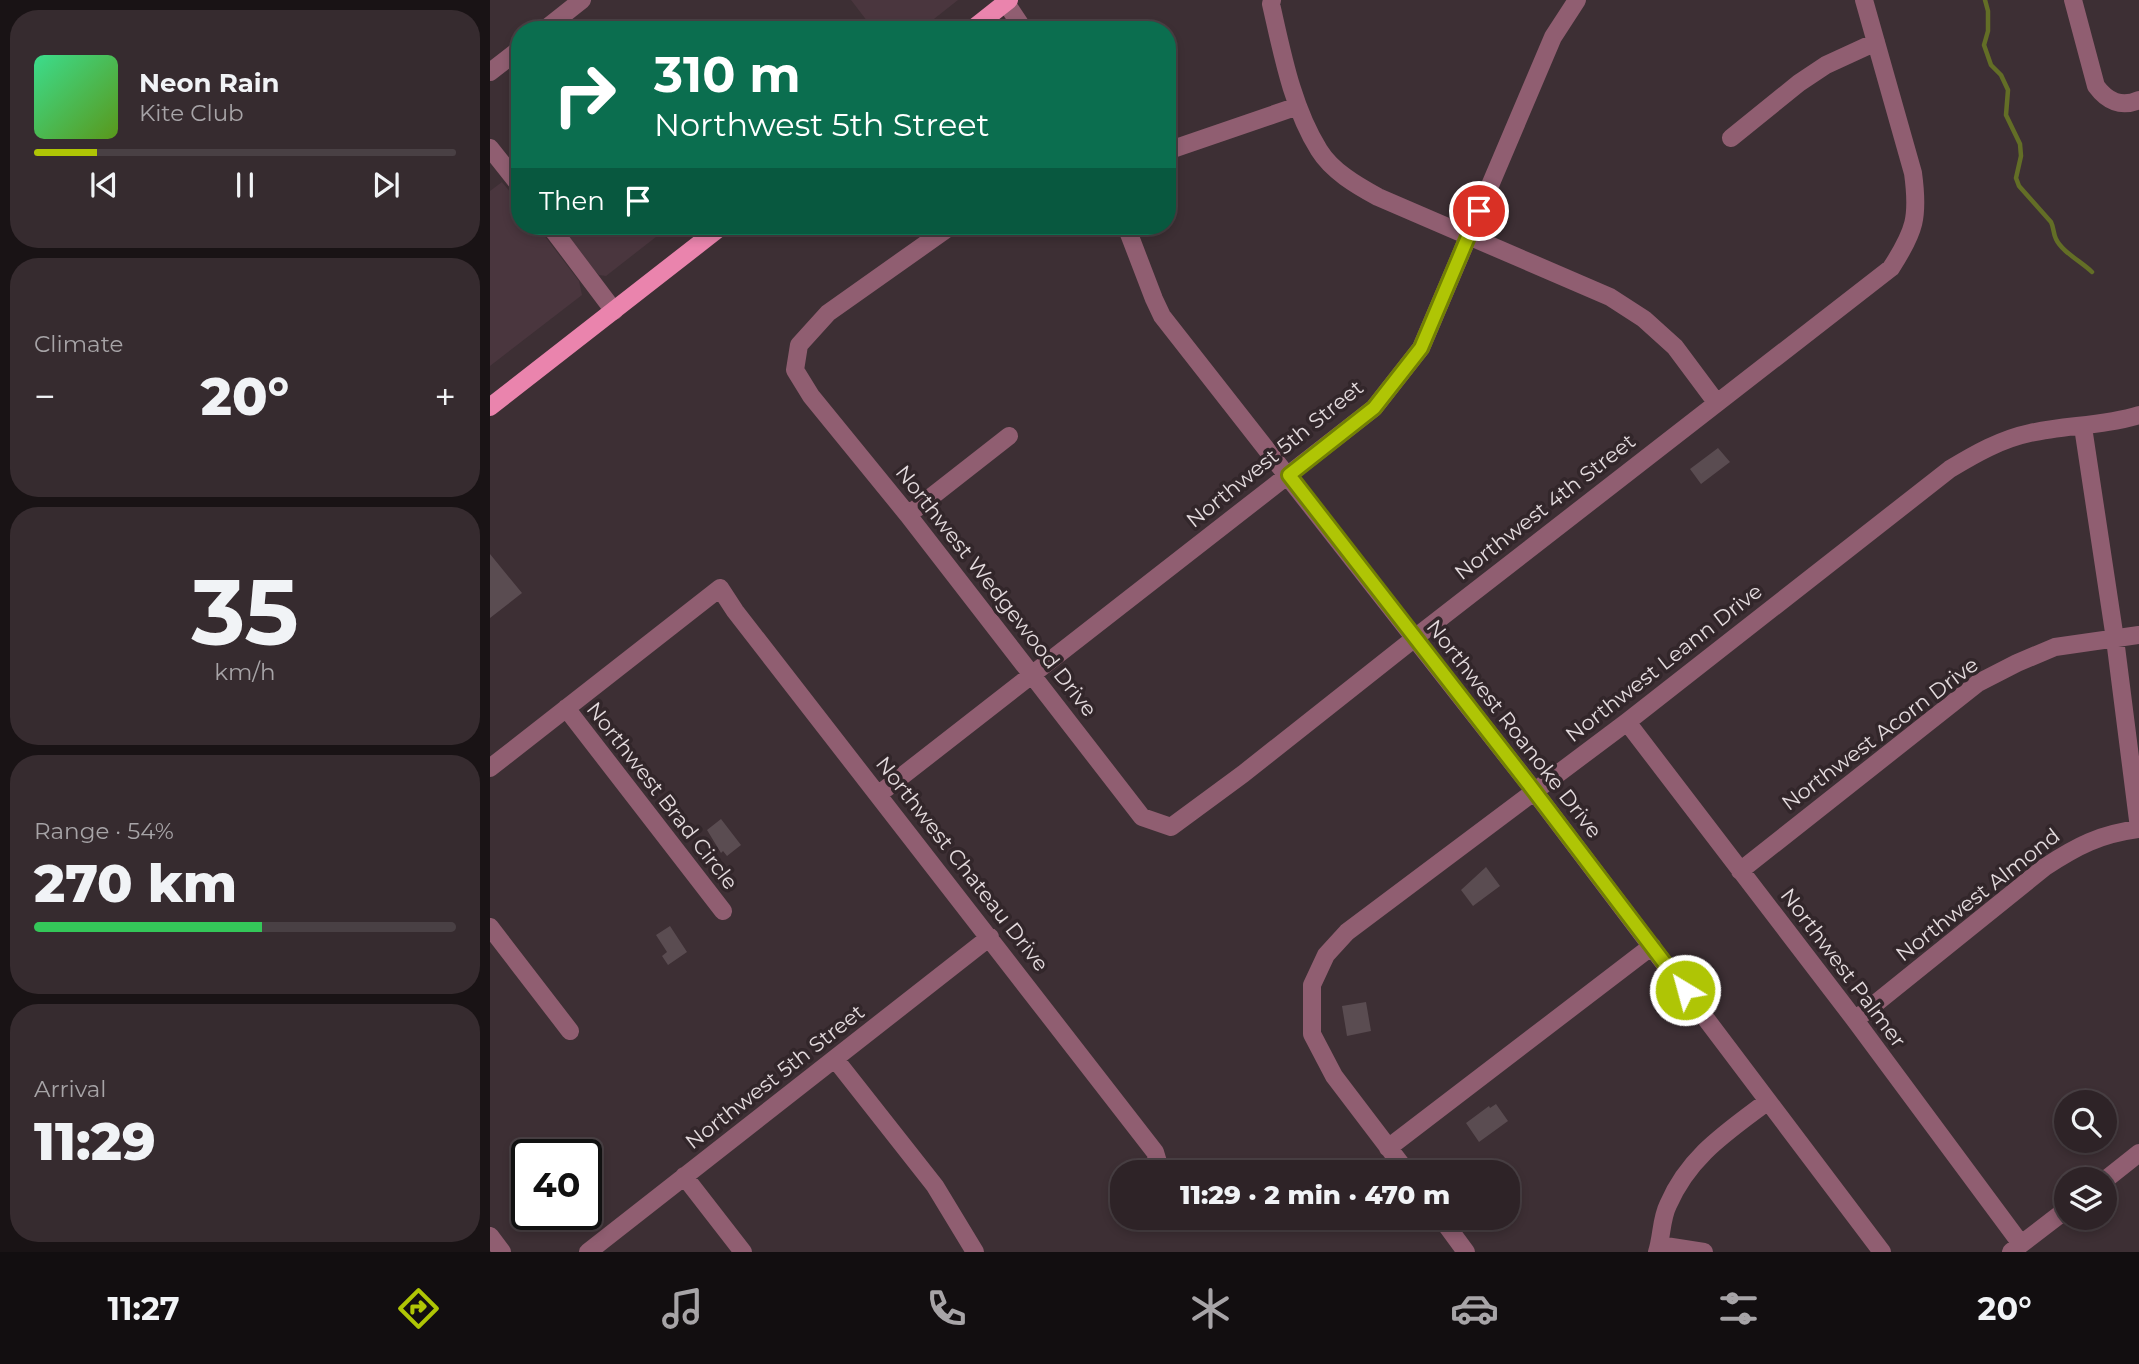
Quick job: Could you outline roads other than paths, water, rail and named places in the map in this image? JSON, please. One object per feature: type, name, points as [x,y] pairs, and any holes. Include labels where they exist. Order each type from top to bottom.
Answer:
[{"type":"main road","points":[[981,21],[1004,1]]},
{"type":"main road","points":[[490,407],[711,235]]},
{"type":"street","points":[[555,21],[582,0]]},
{"type":"street","points":[[1272,0],[1279,39],[1298,106],[1319,151],[1354,184],[1610,297],[1644,319],[1675,347],[1716,402]]},
{"type":"street","name":"Northwest 5th Street","points":[[879,794],[1374,408],[1421,348],[1553,37],[1577,0]]},
{"type":"street","points":[[1731,138],[1799,83],[1826,65],[1876,42],[1864,0]]},
{"type":"street","points":[[2073,0],[2096,86],[2104,96],[2115,102],[2128,105],[2139,100]]},
{"type":"street","points":[[1004,1],[1018,21]]},
{"type":"street","name":"Northwest 4th Street","points":[[1171,827],[1243,774],[1415,637],[1891,268],[1910,238],[1917,202],[1913,173],[1876,42]]},
{"type":"street","points":[[490,72],[511,56]]},
{"type":"street","points":[[1176,148],[1298,106]]},
{"type":"street","points":[[490,148],[511,175]]},
{"type":"street","points":[[557,235],[614,311]]},
{"type":"street","name":"Northwest Wedgewood Drive","points":[[938,235],[828,313],[799,345],[795,370],[811,396],[908,515],[1142,817],[1171,827]]},
{"type":"street","name":"Northwest Roanoke Drive","points":[[1129,235],[1162,316],[1535,792],[1882,1252]]},
{"type":"street","name":"Northwest Leann Drive","points":[[1398,1160],[1334,1076],[1311,1034],[1312,985],[1326,955],[1347,932],[1627,722],[1950,469],[1987,447],[2029,433],[2139,415]]},
{"type":"street","points":[[2083,426],[2115,639],[2139,828]]},
{"type":"street","points":[[908,515],[1009,436]]},
{"type":"street","name":"Northwest Chateau Drive","points":[[566,708],[720,588],[735,611],[1155,1152],[1157,1160]]},
{"type":"street","name":"Northwest Acorn Drive","points":[[1740,871],[1978,683],[2055,647],[2139,635]]},
{"type":"street","points":[[490,768],[566,708]]},
{"type":"street","name":"Northwest Brad Circle","points":[[566,708],[723,911]]},
{"type":"street","name":"Northwest Palmer","points":[[1627,722],[1855,1020],[2016,1248]]},
{"type":"street","name":"Northwest Almond","points":[[1855,1020],[2076,847],[2108,834],[2139,828]]},
{"type":"street","points":[[490,927],[570,1031]]},
{"type":"street","name":"Northwest 5th Street","points":[[588,1252],[990,937]]},
{"type":"street","points":[[1388,1148],[1652,946]]},
{"type":"street","points":[[835,1059],[935,1186],[975,1252]]},
{"type":"street","points":[[1704,1252],[1658,1249],[1666,1207],[1685,1173],[1704,1150],[1768,1101]]},
{"type":"street","points":[[2117,1170],[2139,1153]]},
{"type":"street","points":[[684,1176],[743,1252]]},
{"type":"street","points":[[2016,1248],[2054,1219]]},
{"type":"street","points":[[1450,1230],[1466,1252]]},
{"type":"street","points":[[490,1236],[502,1252]]},
{"type":"waterway","points":[[1985,0],[1988,31],[1984,45],[1991,65],[2001,75],[2008,90],[2006,115],[2020,144],[2021,156],[2016,178],[2019,186],[2051,222],[2059,244],[2092,272]]}]
